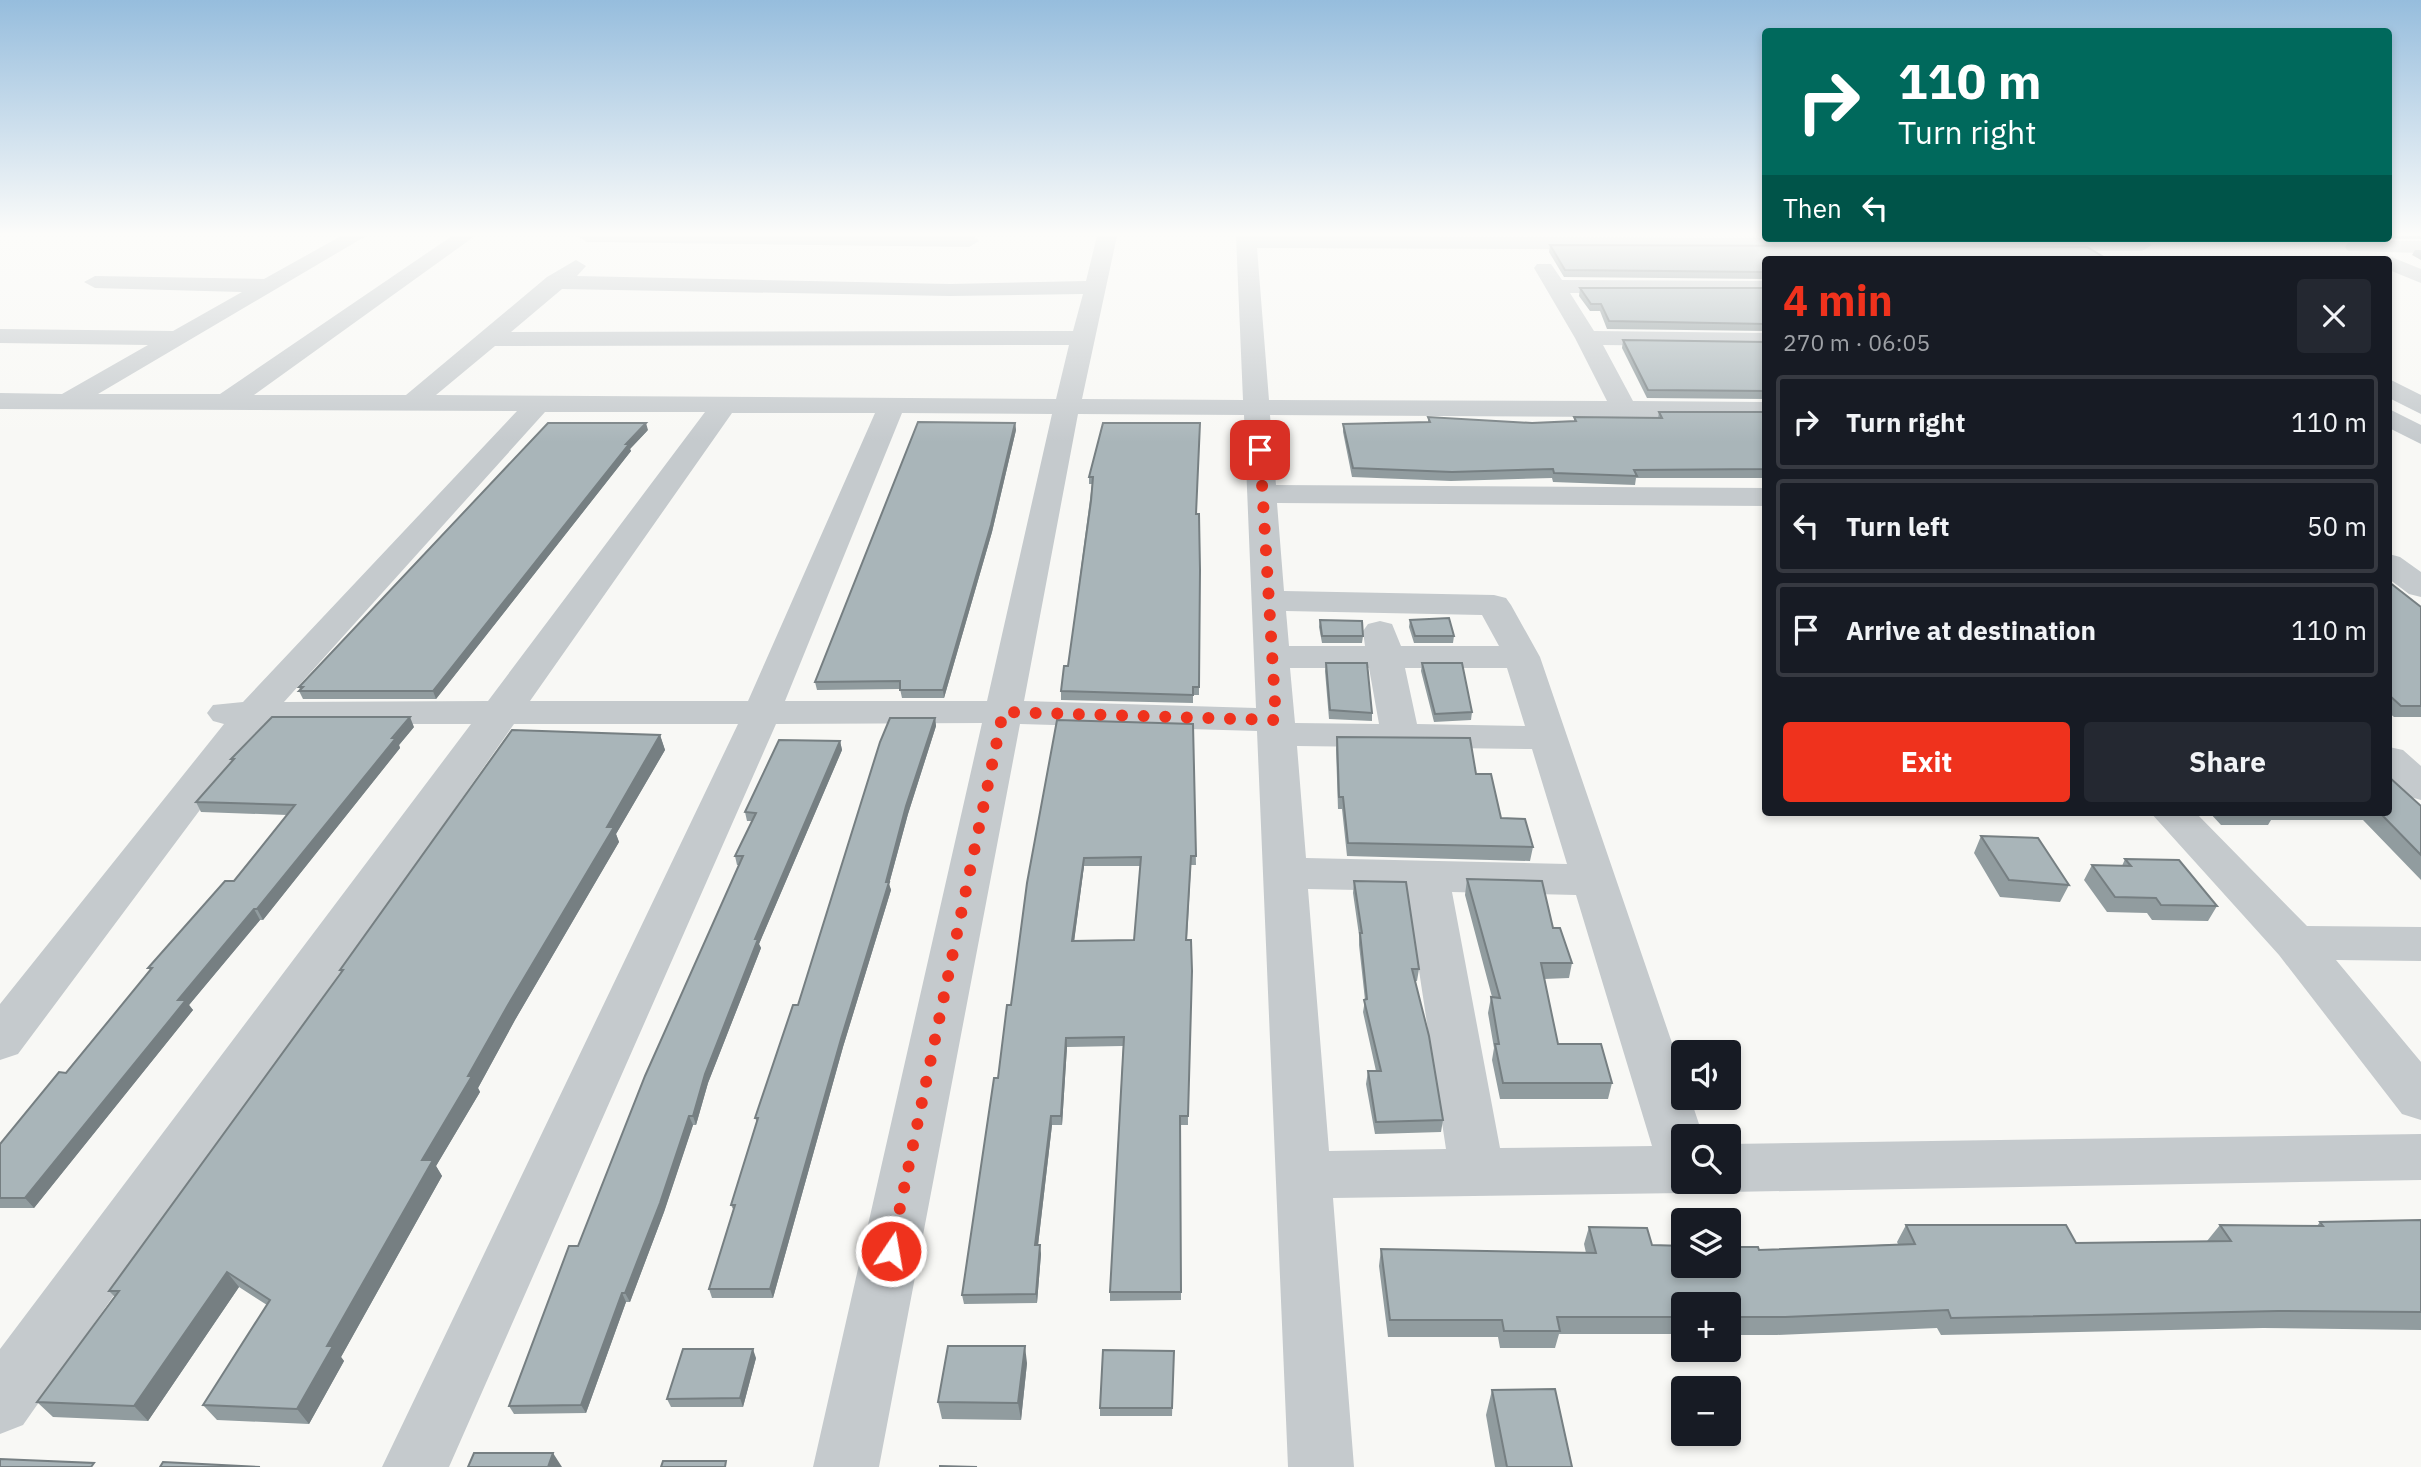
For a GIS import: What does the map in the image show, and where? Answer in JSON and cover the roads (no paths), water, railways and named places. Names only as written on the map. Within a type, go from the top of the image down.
[{"type":"street","points":[[68,401],[236,304]]},
{"type":"street","points":[[226,402],[366,304]]},
{"type":"street","points":[[412,403],[529,304]]},
{"type":"street","points":[[846,1467],[1067,406],[1091,304]]},
{"type":"street","points":[[1250,304],[1321,1467]]},
{"type":"street","points":[[1567,304],[1624,409]]},
{"type":"street","points":[[0,337],[178,338]]},
{"type":"street","points":[[491,338],[1083,338]]},
{"type":"street","points":[[1587,338],[1762,340]]},
{"type":"street","points":[[2392,389],[2421,406]]},
{"type":"street","points":[[0,401],[1762,410]]},
{"type":"street","points":[[0,1040],[239,713],[539,403]]},
{"type":"street","points":[[0,1402],[725,404]]},
{"type":"street","points":[[415,1467],[762,712],[892,405]]},
{"type":"street","points":[[2392,415],[2421,413]]},
{"type":"street","points":[[2392,417],[2421,436]]},
{"type":"street","points":[[1262,494],[1762,497]]},
{"type":"street","points":[[2392,566],[2421,587]]},
{"type":"street","points":[[1269,601],[1375,605],[1494,605],[1522,657],[1672,1124]]},
{"type":"street","points":[[1375,605],[1400,736]]},
{"type":"street","points":[[1272,657],[1522,657]]},
{"type":"street","points":[[239,713],[1003,712],[1400,736],[1548,738]]},
{"type":"street","points":[[2392,748],[2421,748]]},
{"type":"street","points":[[2392,762],[2421,787]]},
{"type":"street","points":[[2175,816],[2295,943],[2421,1099]]},
{"type":"street","points":[[1285,873],[1593,880]]},
{"type":"street","points":[[1427,876],[1477,1172]]},
{"type":"street","points":[[2295,943],[2421,944]]},
{"type":"street","points":[[1741,1168],[2421,1157]]},
{"type":"street","points":[[1304,1175],[1671,1169]]}]
